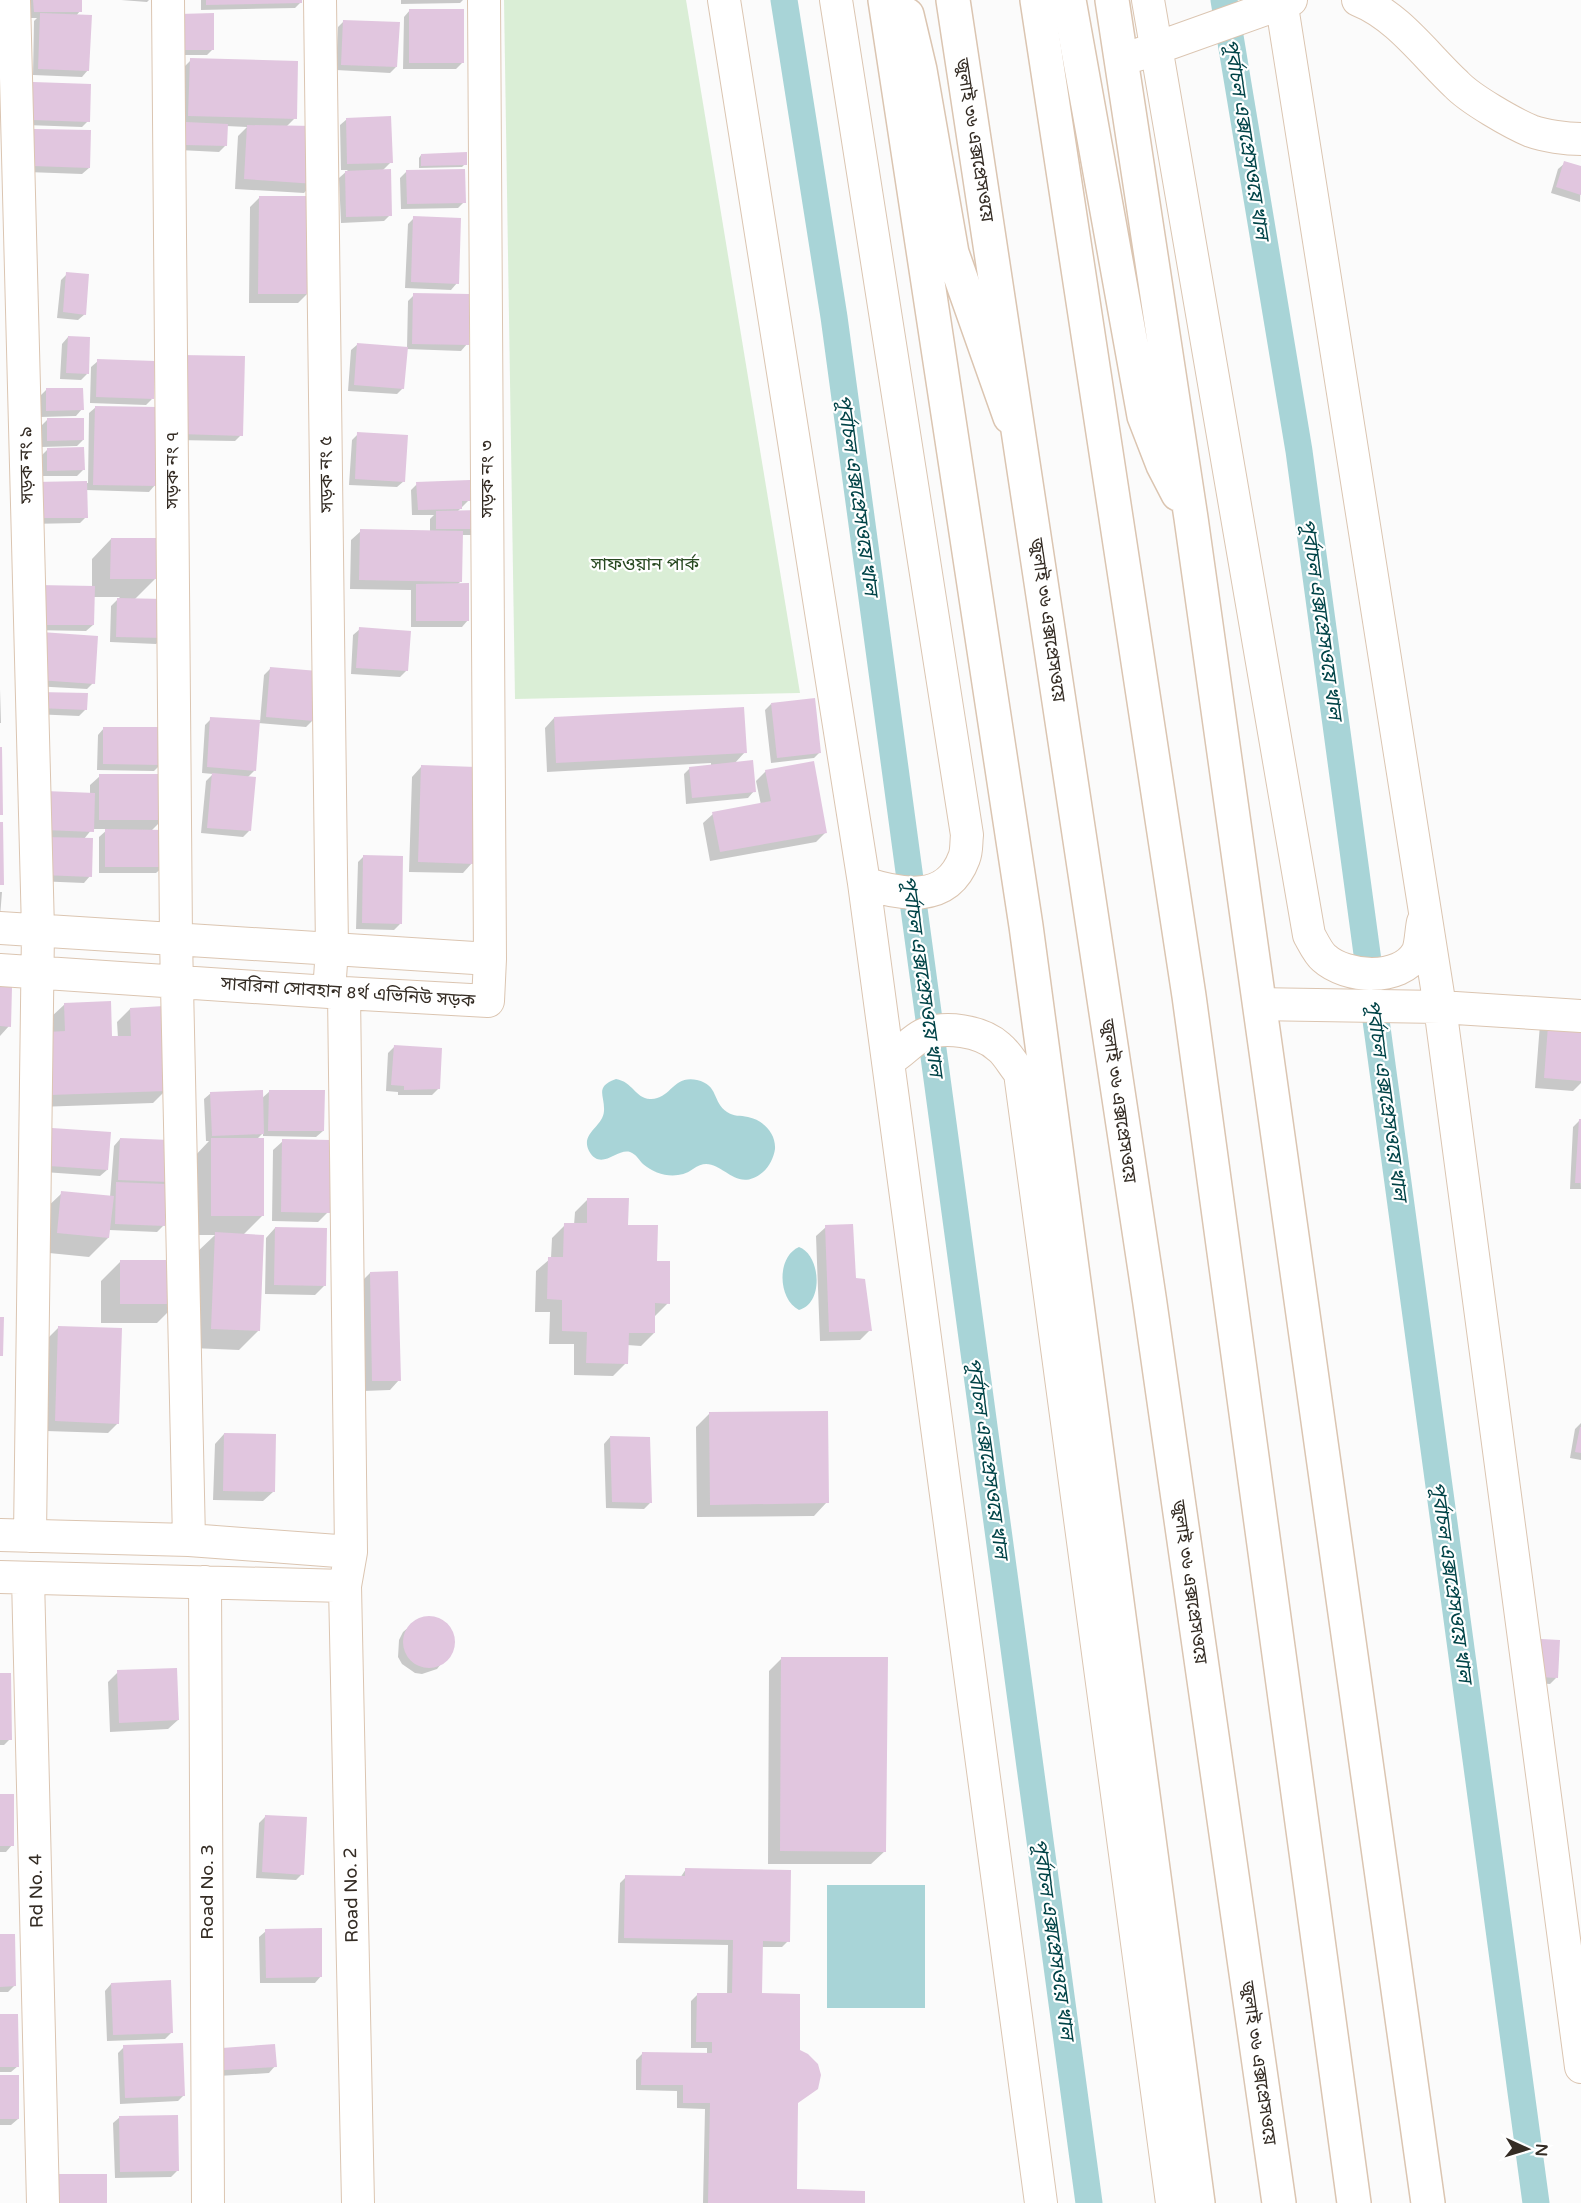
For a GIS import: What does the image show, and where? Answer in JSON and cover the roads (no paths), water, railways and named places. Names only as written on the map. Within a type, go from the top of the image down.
[{"type":"main road","points":[[885,0],[1026,926],[1198,2203]]},
{"type":"main road","points":[[903,0],[920,70],[952,253],[986,354],[1024,455]]},
{"type":"main road","name":"জুলাই ৩৬ এক্সপ্রেসওয়ে","points":[[953,0],[1024,455],[1279,2203]]},
{"type":"main road","points":[[1037,0],[1189,996],[1354,2203]]},
{"type":"main road","points":[[1069,0],[1144,416],[1162,465],[1191,518]]},
{"type":"main road","points":[[1114,4],[1261,1004],[1428,2203]]},
{"type":"street","name":"সড়ক নং ৯","points":[[15,0],[38,930],[15,1536]]},
{"type":"street","name":"সড়ক নং ৭","points":[[168,0],[176,939],[189,1540]]},
{"type":"street","name":"সড়ক নং ৫","points":[[320,0],[332,949],[336,993]]},
{"type":"street","name":"সড়ক নং ৩","points":[[484,0],[490,959]]},
{"type":"street","points":[[724,0],[864,883],[1041,2203]]},
{"type":"street","points":[[836,0],[967,835],[964,857],[950,881],[926,893],[891,892],[864,883]]},
{"type":"street","points":[[1148,0],[1309,935],[1324,958],[1343,969],[1364,975],[1390,972],[1408,962],[1417,953],[1425,912]]},
{"type":"street","points":[[1358,0],[1372,6],[1408,35],[1458,87],[1496,112],[1531,131],[1581,139]]},
{"type":"street","points":[[1122,61],[1284,1],[1440,1007],[1581,2067]]},
{"type":"street","points":[[0,928],[490,959]]},
{"type":"street","name":"সাবরিনা সোবহান ৪র্থ এভিনিউ সড়ক","points":[[0,970],[488,1001],[490,959]]},
{"type":"street","name":"Road No. 2","points":[[336,993],[351,1552],[345,1586],[358,2203]]},
{"type":"street","points":[[1261,1004],[1440,1007],[1581,1016]]},
{"type":"street","points":[[889,1060],[898,1056],[923,1035],[952,1030],[976,1034],[999,1046],[1020,1073],[1172,2203]]},
{"type":"street","points":[[15,1536],[189,1540],[351,1552]]},
{"type":"street","points":[[14,1578],[345,1586]]},
{"type":"street","name":"Rd No. 4","points":[[14,1578],[43,2203]]},
{"type":"street","name":"Road No. 3","points":[[205,1582],[208,2203]]},
{"type":"water","points":[[616,1079],[626,1083],[641,1096],[650,1099],[663,1096],[682,1081],[689,1079],[704,1082],[727,1112],[754,1119],[768,1128],[775,1143],[771,1162],[763,1172],[752,1179],[743,1180],[719,1168],[702,1164],[681,1175],[661,1174],[643,1164],[630,1152],[604,1159],[594,1157],[589,1151],[587,1139],[603,1117],[603,1088]]},
{"type":"water","points":[[799,1247],[812,1259],[817,1279],[813,1299],[799,1310],[787,1297],[782,1278],[786,1260]]},
{"type":"water","points":[[827,1885],[925,1885],[925,2008],[827,2008]]},
{"type":"waterway","name":"পূর্বাচল এক্সপ্রেসওয়ে খাল","points":[[784,0],[834,317],[1089,2203]]},
{"type":"waterway","name":"পূর্বাচল এক্সপ্রেসওয়ে খাল","points":[[1224,0],[1299,451],[1536,2203]]},
{"type":"park label","name":"সাফওয়ান পার্ক","points":[[645,564]]}]
